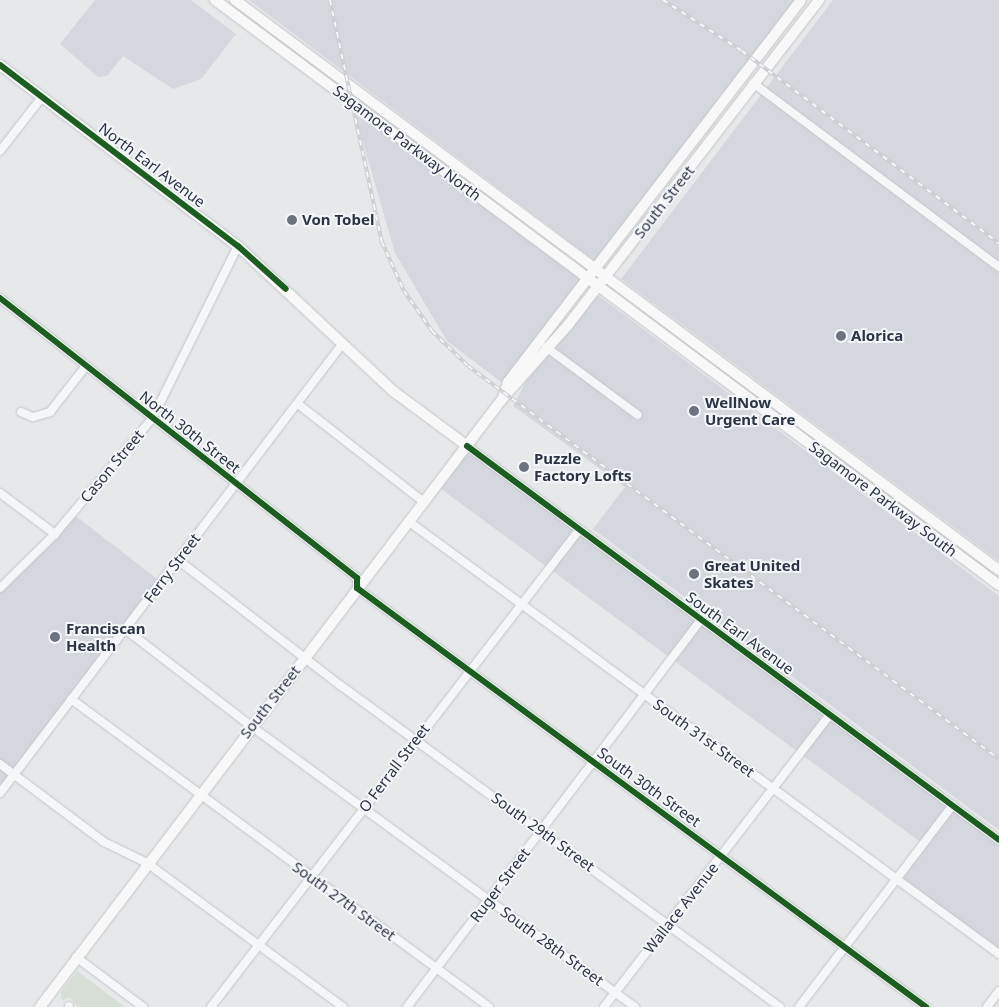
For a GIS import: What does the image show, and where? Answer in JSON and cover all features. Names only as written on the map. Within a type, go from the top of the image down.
[{"type":"main road","name":"Sagamore Parkway North","points":[[215,0],[598,288]]},
{"type":"main road","name":"Sagamore Parkway North","points":[[235,0],[607,276]]},
{"type":"main road","name":"South Street","points":[[502,398],[506,385],[801,0]]},
{"type":"main road","name":"South Street","points":[[40,1007],[147,863],[502,398],[514,389],[546,347],[568,325],[598,288],[818,0]]},
{"type":"main road","points":[[789,16],[800,24]]},
{"type":"main road","name":"North Earl Avenue","points":[[0,65],[238,246],[393,391],[467,446]]},
{"type":"main road","name":"Sagamore Parkway South","points":[[607,276],[999,570]]},
{"type":"main road","name":"Sagamore Parkway South","points":[[598,288],[999,585]]},
{"type":"street","points":[[753,83],[999,268]]},
{"type":"street","points":[[0,151],[42,97]]},
{"type":"street","name":"Cason Street","points":[[0,588],[55,534],[152,419],[238,246]]},
{"type":"street","points":[[0,311],[3,301]]},
{"type":"street","name":"North 30th Street","points":[[3,301],[357,578],[357,588]]},
{"type":"street","name":"Ferry Street","points":[[0,793],[343,343]]},
{"type":"street","points":[[546,347],[638,415]]},
{"type":"street","points":[[22,412],[33,417],[50,412],[86,366]]},
{"type":"street","points":[[298,404],[424,502]]},
{"type":"street","name":"South Earl Avenue","points":[[467,446],[999,840]]},
{"type":"street","points":[[0,493],[55,534]]},
{"type":"street","name":"South 31st Street","points":[[408,521],[999,954]]},
{"type":"street","name":"O Ferrall Street","points":[[211,1007],[579,530]]},
{"type":"street","name":"South 29th Street","points":[[178,560],[304,658],[542,830],[780,1007]]},
{"type":"street","name":"South 30th Street","points":[[357,588],[926,1007]]},
{"type":"street","name":"Ruger Street","points":[[407,1007],[701,620]]},
{"type":"street","name":"South 28th Street","points":[[125,629],[251,726],[635,1007]]},
{"type":"street","name":"South 27th Street","points":[[71,699],[489,1007]]},
{"type":"street","name":"Wallace Avenue","points":[[604,1007],[830,715]]},
{"type":"street","points":[[0,764],[104,842],[147,863],[343,1007]]},
{"type":"street","points":[[799,1007],[953,805]]},
{"type":"street","points":[[76,957],[143,1007]]},
{"type":"street","points":[[987,1007],[999,991]]},
{"type":"shaded area","points":[[95,0],[191,0],[236,34],[201,79],[173,89],[123,56],[107,76],[98,77],[60,44]]},
{"type":"shaded area","points":[[249,0],[797,0],[595,261]]},
{"type":"shaded area","points":[[833,0],[999,0],[999,561],[621,279]]},
{"type":"shaded area","points":[[351,101],[587,280],[505,385],[447,341],[395,253]]},
{"type":"shaded area","points":[[595,293],[999,596],[999,830],[593,529],[625,487],[513,406],[525,383]]},
{"type":"shaded area","points":[[467,446],[999,840],[999,954],[897,880],[923,844],[437,486]]},
{"type":"shaded area","points":[[72,513],[161,582],[0,793],[0,588]]},
{"type":"shaded area","points":[[77,971],[125,1007],[78,1007],[70,997],[62,1000],[61,992]]},
{"type":"railway","points":[[330,0],[382,242],[404,291],[432,331],[468,366],[999,759]]},
{"type":"railway","points":[[663,0],[742,51],[999,243]]},
{"type":"cycle path","points":[[0,65],[238,246],[286,289]]},
{"type":"cycle path","points":[[0,298],[357,578],[357,588],[926,1007]]},
{"type":"cycle path","points":[[467,446],[999,840]]},
{"type":"place","name":"Von Tobel","points":[[292,220]]},
{"type":"place","name":"Alorica","points":[[841,336]]},
{"type":"place","name":"WellNow Urgent Care","points":[[694,411]]},
{"type":"place","name":"Puzzle Factory Lofts","points":[[524,467]]},
{"type":"place","name":"Great United Skates","points":[[694,574]]},
{"type":"place","name":"Franciscan Health","points":[[55,637]]}]
